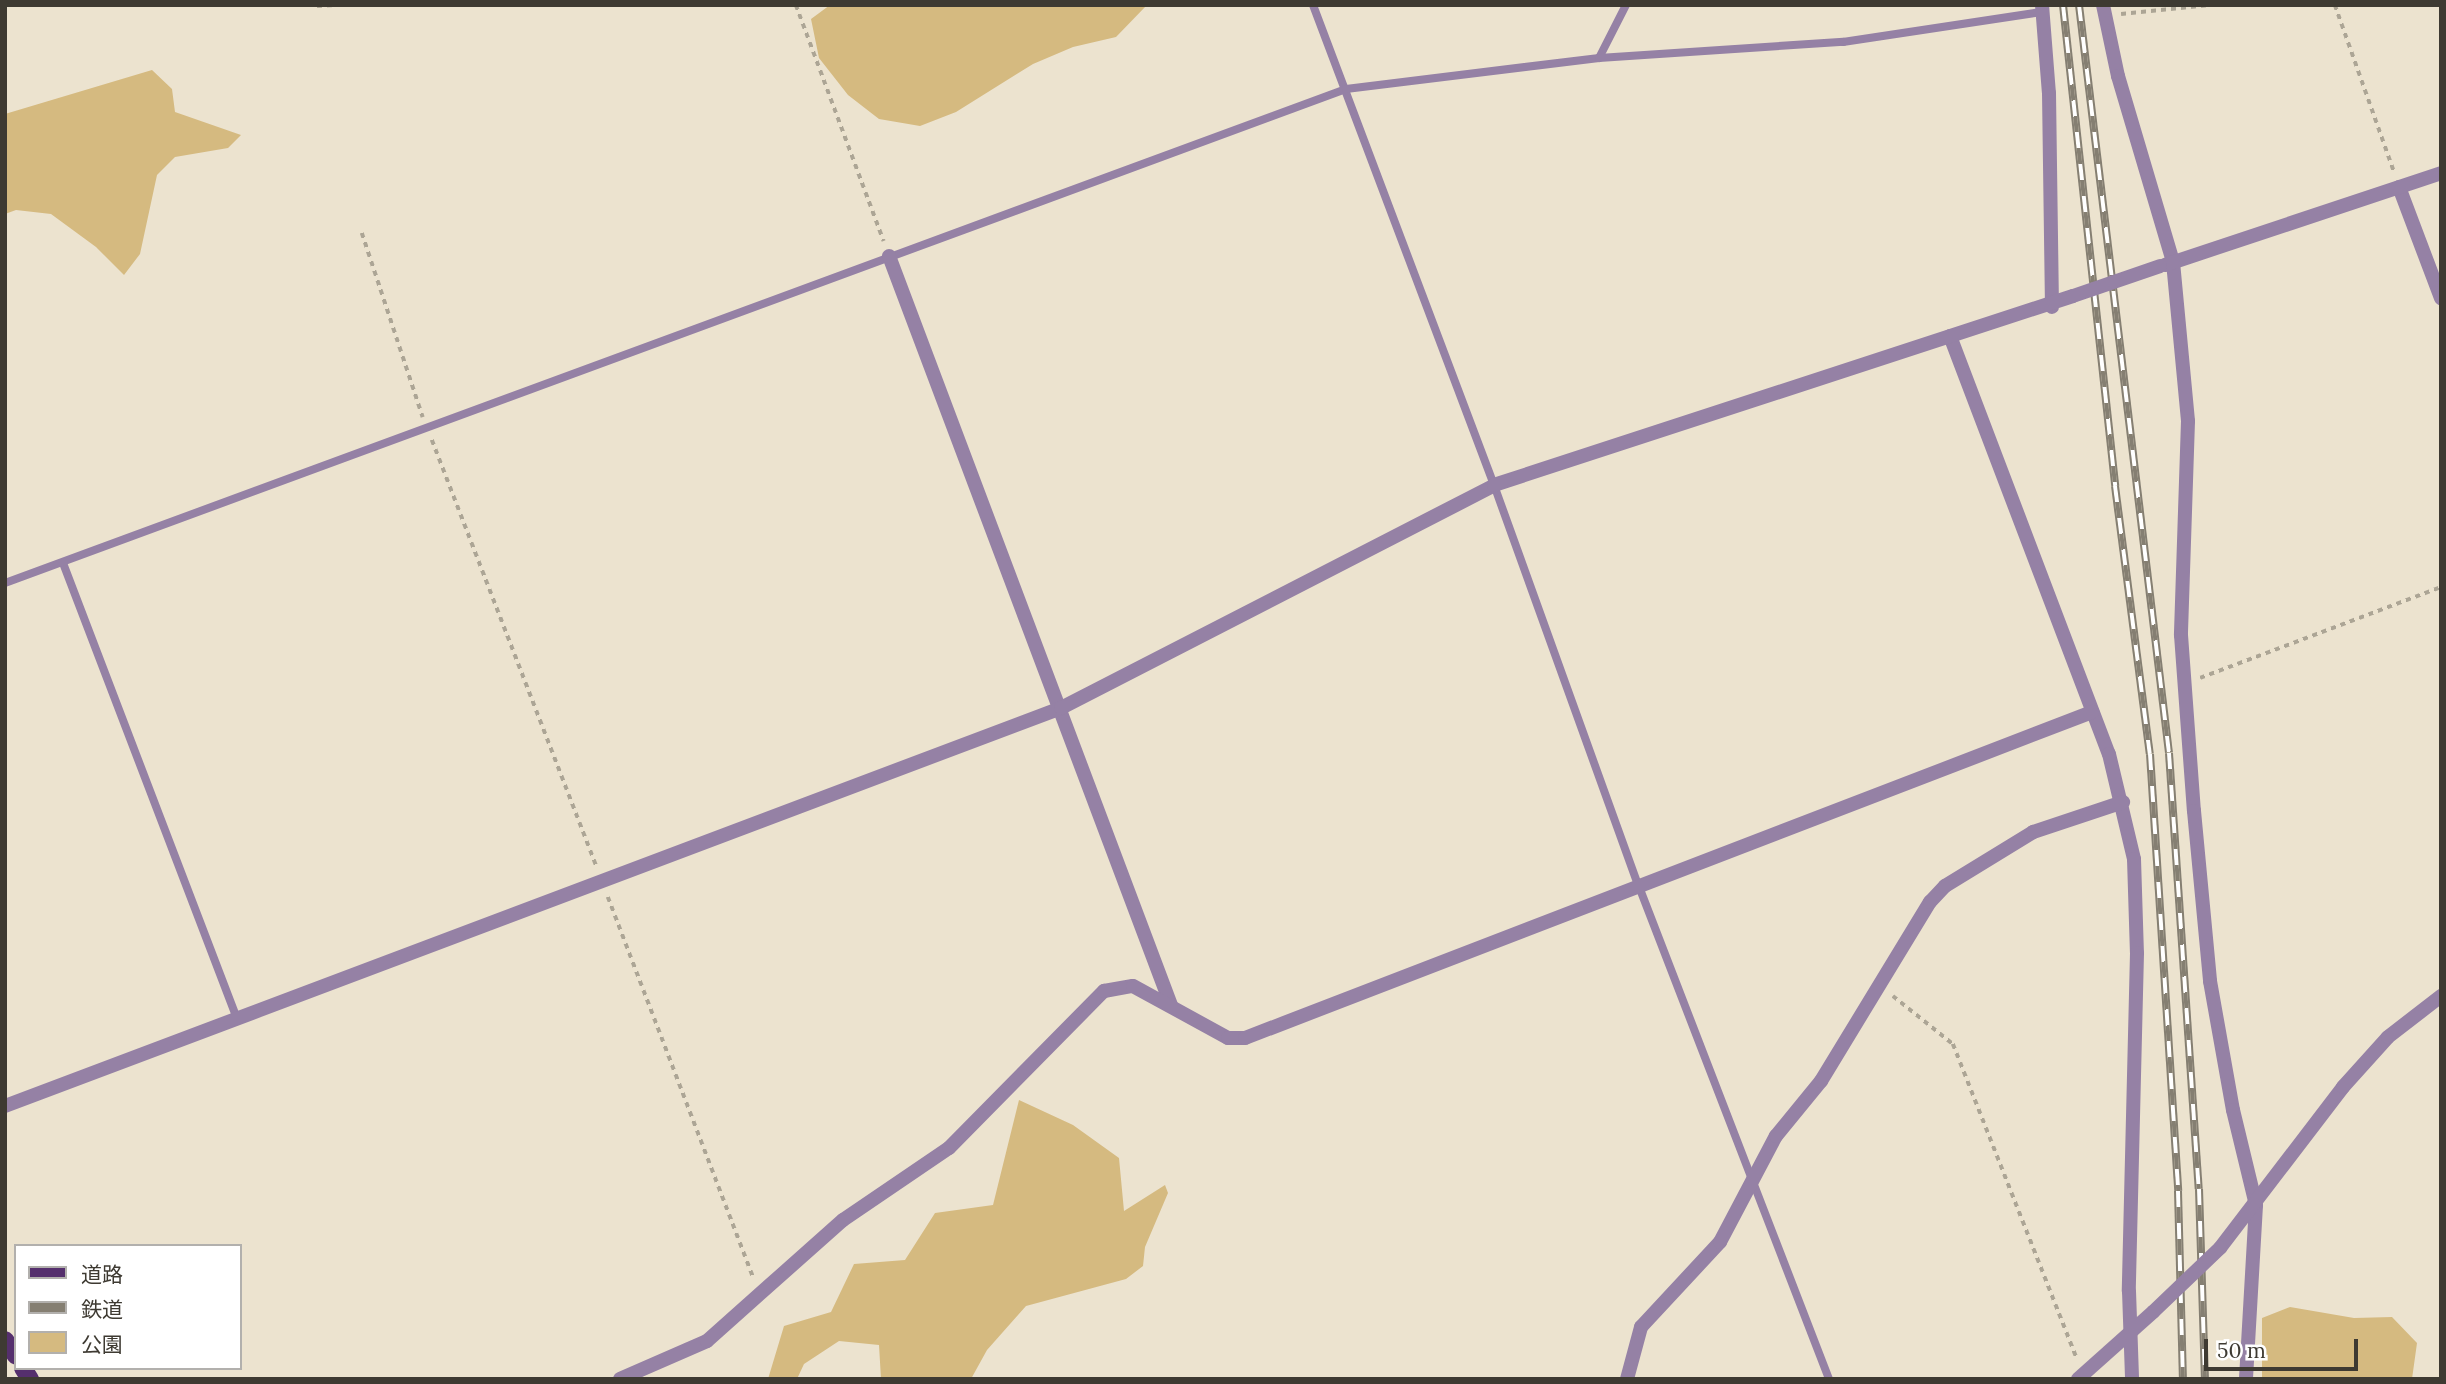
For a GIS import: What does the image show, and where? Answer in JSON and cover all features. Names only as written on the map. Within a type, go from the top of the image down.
[{"type":"street","points":[[2042,9],[2049,93],[2052,307]]},
{"type":"street","points":[[2104,11],[2118,76],[2167,264],[2188,421],[2182,635],[2210,981],[2233,1110],[2256,1205],[2246,1379]]},
{"type":"street","points":[[5,1106],[1061,708],[1494,485],[1950,336],[2052,307],[2073,296],[2441,173]]},
{"type":"street","points":[[2399,187],[2441,298]]},
{"type":"street","points":[[889,257],[1171,1005]]},
{"type":"street","points":[[1950,336],[2092,712],[2123,802],[2134,859],[2137,953],[2129,1291],[2132,1379]]},
{"type":"street","points":[[620,1379],[707,1341],[843,1220],[949,1148],[982,1119],[1104,991],[1133,986],[1228,1038],[1245,1038],[1638,884],[2092,712]]},
{"type":"street","points":[[1627,1379],[1641,1327],[1720,1241],[1776,1136],[1821,1081],[1930,902],[1945,886],[2034,832],[2123,802]]},
{"type":"street","points":[[2080,1377],[2132,1332],[2220,1248],[2256,1205],[2343,1087],[2388,1037],[2441,996]]},
{"type":"lane","points":[[1313,5],[1494,485],[1638,884],[1753,1175],[1829,1379]]},
{"type":"lane","points":[[1599,58],[1626,5]]},
{"type":"lane","points":[[5,583],[1346,89],[1599,58],[1843,41],[2042,9]]},
{"type":"lane","points":[[63,563],[236,1017]]},
{"type":"path","points":[[317,6],[336,5]]},
{"type":"path","points":[[796,5],[889,257]]},
{"type":"path","points":[[2104,11],[2210,5]]},
{"type":"path","points":[[2335,5],[2399,187]]},
{"type":"path","points":[[362,233],[426,426],[760,1294]]},
{"type":"path","points":[[2185,684],[2441,587]]},
{"type":"path","points":[[1880,986],[1953,1044],[2080,1377]]},
{"type":"green space","points":[[830,5],[1147,5],[1116,37],[1073,47],[1033,64],[956,112],[920,126],[879,119],[848,95],[819,58],[811,19]]},
{"type":"green space","points":[[152,70],[172,89],[175,112],[241,135],[228,148],[175,157],[157,175],[140,254],[124,275],[96,247],[51,214],[16,210],[5,214],[5,114]]},
{"type":"green space","points":[[1019,1100],[1073,1125],[1119,1158],[1124,1211],[1165,1185],[1168,1193],[1145,1247],[1143,1266],[1126,1279],[1026,1306],[987,1350],[971,1379],[881,1379],[879,1345],[839,1341],[804,1364],[797,1379],[768,1379],[784,1326],[831,1312],[854,1264],[905,1260],[935,1213],[993,1205]]},
{"type":"green space","points":[[2290,1307],[2354,1318],[2392,1317],[2417,1343],[2412,1379],[2262,1379],[2262,1318]]},
{"type":"railway","points":[[2063,5],[2115,486],[2150,754],[2178,1191],[2183,1379]]},
{"type":"railway","points":[[2079,5],[2169,753],[2199,1189],[2205,1379]]}]
